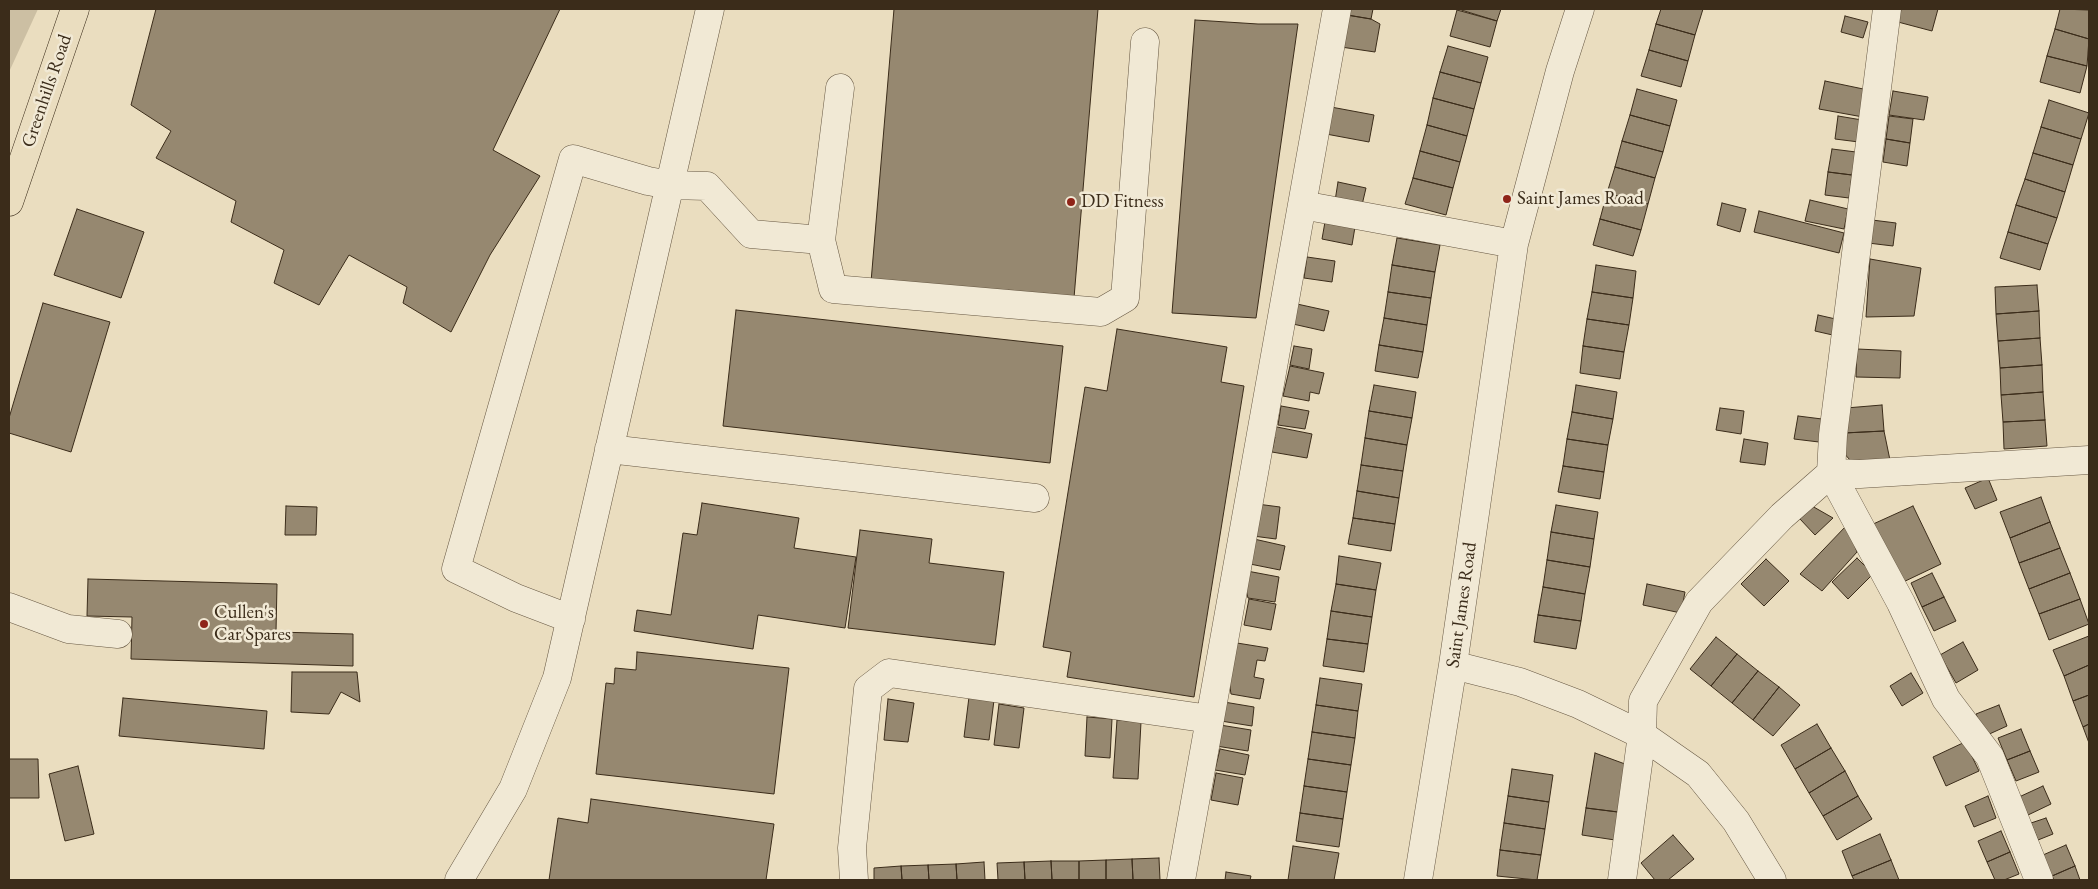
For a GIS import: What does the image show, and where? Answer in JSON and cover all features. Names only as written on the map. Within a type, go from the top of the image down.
[{"type":"main road","name":"Greenhills Road","points":[[9,202],[75,9]]},
{"type":"street","points":[[459,880],[513,789],[557,678],[710,9]]},
{"type":"street","points":[[1181,880],[1337,9]]},
{"type":"street","name":"Saint James Road","points":[[1418,880],[1453,665],[1514,244],[1560,71],[1580,9]]},
{"type":"street","points":[[1887,9],[1833,435],[1831,473],[1901,603],[1946,699],[1990,757],[2039,880]]},
{"type":"street","points":[[840,88],[821,240],[833,289],[1101,312],[1125,298],[1145,42]]},
{"type":"street","points":[[571,619],[516,598],[456,569],[573,159],[617,173],[670,185],[707,186],[751,234],[821,240]]},
{"type":"street","points":[[1302,205],[1514,244]]},
{"type":"street","points":[[609,449],[1035,498]]},
{"type":"street","points":[[1622,880],[1642,735],[1643,701],[1699,602],[1782,516],[1831,473],[1860,474],[2089,460]]},
{"type":"street","points":[[9,607],[68,629],[118,634]]},
{"type":"street","points":[[1453,665],[1520,682],[1578,704],[1642,735],[1698,774],[1736,821],[1772,880]]},
{"type":"street","points":[[854,880],[852,848],[868,689],[890,673],[1210,719]]},
{"type":"shaded area","points":[[9,9],[38,9],[9,72]]},
{"type":"building","points":[[156,9],[560,9],[493,150],[540,176],[490,255],[451,332],[403,303],[407,287],[349,255],[319,305],[274,283],[284,250],[231,222],[236,201],[156,158],[171,131],[131,105]]},
{"type":"building","points":[[894,9],[1098,9],[1074,298],[871,282]]},
{"type":"building","points":[[1348,9],[1373,9],[1371,19],[1347,15]]},
{"type":"building","points":[[1458,9],[1501,9],[1497,21]]},
{"type":"building","points":[[1661,9],[1703,9],[1695,35],[1656,24]]},
{"type":"building","points":[[1901,9],[1938,9],[1932,31],[1898,22]]},
{"type":"building","points":[[2060,9],[2089,10],[2089,39],[2055,29]]},
{"type":"building","points":[[1457,10],[1497,21],[1490,47],[1450,36]]},
{"type":"building","points":[[1347,15],[1371,19],[1380,24],[1375,52],[1341,47]]},
{"type":"building","points":[[1845,16],[1868,22],[1863,38],[1841,32]]},
{"type":"building","points":[[1195,20],[1258,24],[1298,24],[1256,318],[1172,313]]},
{"type":"building","points":[[1656,24],[1695,35],[1688,61],[1649,50]]},
{"type":"building","points":[[2055,29],[2089,39],[2087,66],[2047,56]]},
{"type":"building","points":[[1448,46],[1488,57],[1481,83],[1440,72]]},
{"type":"building","points":[[1649,50],[1688,61],[1681,87],[1641,76]]},
{"type":"building","points":[[2047,56],[2087,66],[2080,93],[2040,82]]},
{"type":"building","points":[[1440,72],[1481,83],[1474,109],[1433,98]]},
{"type":"building","points":[[1825,81],[1868,90],[1863,117],[1819,109]]},
{"type":"building","points":[[1637,89],[1677,100],[1670,126],[1630,115]]},
{"type":"building","points":[[1893,91],[1928,97],[1924,120],[1889,115]]},
{"type":"building","points":[[1433,98],[1474,109],[1467,136],[1427,125]]},
{"type":"building","points":[[2049,100],[2089,113],[2081,139],[2041,127]]},
{"type":"building","points":[[1331,107],[1374,115],[1369,142],[1326,134]]},
{"type":"building","points":[[1630,115],[1670,126],[1663,152],[1622,141]]},
{"type":"building","points":[[1838,116],[1862,120],[1859,142],[1835,139]]},
{"type":"building","points":[[1889,116],[1913,119],[1910,143],[1886,139]]},
{"type":"building","points":[[1427,125],[1467,136],[1460,162],[1420,151]]},
{"type":"building","points":[[2041,127],[2081,139],[2073,165],[2033,153]]},
{"type":"building","points":[[1886,139],[1910,143],[1907,166],[1883,162]]},
{"type":"building","points":[[1622,141],[1663,152],[1655,178],[1615,167]]},
{"type":"building","points":[[1832,149],[1856,152],[1852,175],[1828,172]]},
{"type":"building","points":[[1420,151],[1460,162],[1453,188],[1413,178]]},
{"type":"building","points":[[2033,153],[2073,165],[2065,192],[2025,179]]},
{"type":"building","points":[[1615,167],[1655,178],[1648,204],[1607,193]]},
{"type":"building","points":[[1828,172],[1852,175],[1849,198],[1825,195]]},
{"type":"building","points":[[1413,178],[1453,188],[1446,215],[1405,204]]},
{"type":"building","points":[[2025,179],[2065,192],[2057,218],[2016,205]]},
{"type":"building","points":[[1338,182],[1366,188],[1362,205],[1335,201]]},
{"type":"building","points":[[1607,193],[1648,204],[1641,230],[1600,219]]},
{"type":"building","points":[[1810,200],[1848,209],[1844,229],[1805,221]]},
{"type":"building","points":[[1722,203],[1746,209],[1740,232],[1717,225]]},
{"type":"building","points":[[2016,205],[2057,218],[2048,244],[2008,232]]},
{"type":"building","points":[[77,209],[144,232],[121,298],[54,275]]},
{"type":"building","points":[[1759,211],[1844,233],[1839,253],[1754,232]]},
{"type":"building","points":[[1600,219],[1641,230],[1633,256],[1593,245]]},
{"type":"building","points":[[1872,220],[1896,223],[1893,246],[1868,243]]},
{"type":"building","points":[[1325,222],[1355,227],[1352,245],[1322,239]]},
{"type":"building","points":[[2008,232],[2048,244],[2040,270],[2000,258]]},
{"type":"building","points":[[1397,238],[1440,245],[1435,272],[1392,265]]},
{"type":"building","points":[[1307,257],[1335,261],[1332,282],[1304,278]]},
{"type":"building","points":[[1870,259],[1921,268],[1914,316],[1866,317]]},
{"type":"building","points":[[1392,265],[1435,272],[1431,298],[1388,292]]},
{"type":"building","points":[[1596,265],[1636,271],[1633,298],[1592,292]]},
{"type":"building","points":[[2037,285],[2039,311],[1996,314],[1995,287]]},
{"type":"building","points":[[1388,292],[1431,298],[1427,325],[1384,318]]},
{"type":"building","points":[[1592,292],[1633,298],[1629,325],[1587,319]]},
{"type":"building","points":[[43,303],[110,322],[71,452],[9,433],[9,418]]},
{"type":"building","points":[[1297,304],[1329,311],[1324,331],[1293,324]]},
{"type":"building","points":[[736,310],[1063,346],[1050,463],[723,426]]},
{"type":"building","points":[[2039,311],[2040,338],[1998,341],[1996,314]]},
{"type":"building","points":[[1818,315],[1840,320],[1837,336],[1815,331]]},
{"type":"building","points":[[1384,318],[1427,325],[1423,352],[1379,345]]},
{"type":"building","points":[[1587,319],[1629,325],[1624,352],[1583,346]]},
{"type":"building","points":[[1117,329],[1227,347],[1221,382],[1244,386],[1194,697],[1067,677],[1071,652],[1043,647],[1085,387],[1107,391]]},
{"type":"building","points":[[2040,338],[2042,365],[2000,368],[1998,341]]},
{"type":"building","points":[[1379,345],[1423,352],[1418,378],[1375,371]]},
{"type":"building","points":[[1294,346],[1312,349],[1309,369],[1290,365]]},
{"type":"building","points":[[1583,346],[1624,352],[1620,379],[1580,373]]},
{"type":"building","points":[[1857,349],[1901,351],[1900,378],[1856,377]]},
{"type":"building","points":[[2042,365],[2043,392],[2001,395],[2000,368]]},
{"type":"building","points":[[1290,366],[1324,373],[1319,394],[1310,392],[1309,401],[1283,396]]},
{"type":"building","points":[[1374,385],[1416,392],[1412,418],[1369,411]]},
{"type":"building","points":[[1576,385],[1617,392],[1613,419],[1572,412]]},
{"type":"building","points":[[2043,392],[2045,420],[2003,422],[2001,395]]},
{"type":"building","points":[[1882,405],[1884,431],[1844,433],[1846,408]]},
{"type":"building","points":[[1281,406],[1309,411],[1305,429],[1278,425]]},
{"type":"building","points":[[1720,408],[1744,411],[1741,434],[1716,430]]},
{"type":"building","points":[[1369,411],[1412,418],[1407,445],[1365,438]]},
{"type":"building","points":[[1572,412],[1613,419],[1608,445],[1567,439]]},
{"type":"building","points":[[1798,416],[1822,419],[1819,442],[1794,439]]},
{"type":"building","points":[[2045,420],[2047,446],[2004,449],[2003,422]]},
{"type":"building","points":[[1272,426],[1312,434],[1307,458],[1272,452],[1275,437],[1270,436]]},
{"type":"building","points":[[1884,431],[1891,465],[1858,469],[1842,451],[1844,433]]},
{"type":"building","points":[[1365,438],[1407,445],[1403,471],[1361,465]]},
{"type":"building","points":[[1567,439],[1608,445],[1604,472],[1563,466]]},
{"type":"building","points":[[1744,439],[1768,443],[1765,465],[1740,462]]},
{"type":"building","points":[[1361,465],[1403,471],[1399,498],[1357,491]]},
{"type":"building","points":[[1563,466],[1604,472],[1600,499],[1558,492]]},
{"type":"building","points":[[1988,478],[1997,500],[1975,509],[1965,488]]},
{"type":"building","points":[[1357,491],[1399,498],[1395,524],[1353,518]]},
{"type":"building","points":[[2041,497],[2050,522],[2010,538],[2000,512]]},
{"type":"building","points":[[702,503],[799,518],[794,548],[856,557],[845,628],[758,615],[753,649],[634,631],[637,610],[671,615],[683,533],[697,535]]},
{"type":"building","points":[[1257,504],[1280,507],[1276,539],[1253,536]]},
{"type":"building","points":[[1556,505],[1598,512],[1594,539],[1551,532]]},
{"type":"building","points":[[286,506],[317,507],[316,535],[285,535]]},
{"type":"building","points":[[1812,506],[1833,518],[1815,535],[1800,519]]},
{"type":"building","points":[[1913,506],[1941,564],[1899,584],[1871,525]]},
{"type":"building","points":[[1353,518],[1395,524],[1391,551],[1348,544]]},
{"type":"building","points":[[2050,522],[2060,548],[2019,563],[2010,538]]},
{"type":"building","points":[[1847,525],[1857,552],[1822,591],[1800,574]]},
{"type":"building","points":[[860,530],[932,539],[929,563],[1004,572],[995,645],[848,628]]},
{"type":"building","points":[[1551,532],[1594,539],[1590,567],[1547,560]]},
{"type":"building","points":[[1254,539],[1285,546],[1280,570],[1250,564]]},
{"type":"building","points":[[2060,548],[2070,573],[2029,589],[2019,563]]},
{"type":"building","points":[[1339,556],[1381,563],[1376,590],[1336,584]]},
{"type":"building","points":[[1857,558],[1873,574],[1848,599],[1832,582]]},
{"type":"building","points":[[1766,559],[1789,581],[1764,606],[1741,584]]},
{"type":"building","points":[[1547,560],[1590,567],[1585,594],[1543,587]]},
{"type":"building","points":[[1247,571],[1279,577],[1275,602],[1248,598],[1244,582]]},
{"type":"building","points":[[1932,573],[1944,597],[1922,607],[1911,583]]},
{"type":"building","points":[[2070,573],[2080,599],[2039,614],[2029,589]]},
{"type":"building","name":"Cullen's Car Spares","points":[[88,579],[277,584],[276,632],[353,634],[353,666],[131,659],[132,617],[87,616]]},
{"type":"building","points":[[1336,584],[1376,590],[1372,617],[1331,611]]},
{"type":"building","points":[[1647,584],[1685,592],[1681,613],[1643,605]]},
{"type":"building","points":[[1543,587],[1585,594],[1581,621],[1538,615]]},
{"type":"building","points":[[1944,597],[1956,621],[1934,631],[1922,607]]},
{"type":"building","points":[[1249,599],[1276,604],[1271,630],[1244,625]]},
{"type":"building","points":[[2080,599],[2089,624],[2049,640],[2039,614]]},
{"type":"building","points":[[1331,611],[1372,617],[1368,644],[1327,639]]},
{"type":"building","points":[[1538,615],[1581,621],[1576,649],[1534,642]]},
{"type":"building","points":[[2089,636],[2089,665],[2064,676],[2053,650]]},
{"type":"building","points":[[1716,637],[1737,654],[1711,686],[1690,669]]},
{"type":"building","points":[[1327,639],[1368,644],[1364,672],[1323,666]]},
{"type":"building","points":[[1963,642],[1978,670],[1956,683],[1940,655]]},
{"type":"building","points":[[1237,643],[1268,648],[1265,661],[1257,660],[1254,677],[1264,679],[1260,699],[1231,694],[1228,673]]},
{"type":"building","points":[[637,652],[789,668],[774,794],[596,774],[606,683],[614,684],[615,668],[636,670]]},
{"type":"building","points":[[1737,654],[1758,671],[1732,703],[1711,686]]},
{"type":"building","points":[[2089,665],[2089,695],[2073,701],[2064,676]]},
{"type":"building","points":[[1758,671],[1779,687],[1753,720],[1732,703]]},
{"type":"building","points":[[292,672],[357,672],[360,702],[341,692],[329,714],[291,712]]},
{"type":"building","points":[[1911,673],[1923,693],[1902,706],[1890,686]]},
{"type":"building","points":[[1320,678],[1362,684],[1358,711],[1316,705]]},
{"type":"building","points":[[1779,687],[1800,705],[1773,736],[1753,720]]},
{"type":"building","points":[[2089,695],[2089,724],[2083,727],[2073,701]]},
{"type":"building","points":[[969,697],[994,700],[989,740],[964,737]]},
{"type":"building","points":[[123,698],[267,711],[264,749],[119,736]]},
{"type":"building","points":[[888,699],[914,703],[908,742],[884,740]]},
{"type":"building","points":[[1224,702],[1254,707],[1252,726],[1221,721]]},
{"type":"building","points":[[999,704],[1024,708],[1019,748],[994,745]]},
{"type":"building","points":[[1316,705],[1358,711],[1355,738],[1312,732]]},
{"type":"building","points":[[1999,705],[2007,726],[1985,736],[1976,714]]},
{"type":"building","points":[[1087,717],[1112,719],[1110,758],[1085,756]]},
{"type":"building","points":[[1117,720],[1141,722],[1138,779],[1113,778]]},
{"type":"building","points":[[1817,724],[1831,748],[1795,769],[1781,745]]},
{"type":"building","points":[[2089,724],[2089,743],[2083,727]]},
{"type":"building","points":[[1220,725],[1251,730],[1248,751],[1216,746]]},
{"type":"building","points":[[2021,729],[2030,751],[2007,760],[1998,738]]},
{"type":"building","points":[[1312,732],[1355,738],[1351,765],[1308,759]]},
{"type":"building","points":[[1965,742],[1979,771],[1946,786],[1933,757]]},
{"type":"building","points":[[1831,748],[1845,771],[1809,793],[1795,769]]},
{"type":"building","points":[[1220,749],[1249,755],[1245,775],[1215,770]]},
{"type":"building","points":[[2030,751],[2039,772],[2016,781],[2007,760]]},
{"type":"building","points":[[1595,753],[1625,764],[1618,812],[1586,808]]},
{"type":"building","points":[[9,759],[38,759],[39,798],[9,798]]},
{"type":"building","points":[[1308,759],[1351,765],[1347,792],[1304,786]]},
{"type":"building","points":[[78,766],[94,834],[65,841],[49,774]]},
{"type":"building","points":[[1512,769],[1553,775],[1549,802],[1508,796]]},
{"type":"building","points":[[1845,771],[1858,796],[1823,816],[1809,793]]},
{"type":"building","points":[[1216,773],[1243,778],[1238,805],[1211,800]]},
{"type":"building","points":[[1304,786],[1347,792],[1343,819],[1300,813]]},
{"type":"building","points":[[2043,786],[2051,804],[2028,815],[2019,797]]},
{"type":"building","points":[[1508,796],[1549,802],[1545,829],[1504,823]]},
{"type":"building","points":[[1858,796],[1872,819],[1837,840],[1823,816]]},
{"type":"building","points":[[1988,796],[1996,818],[1974,827],[1965,806]]},
{"type":"building","points":[[591,799],[774,824],[766,880],[549,880],[558,818],[588,823]]},
{"type":"building","points":[[1586,808],[1618,812],[1615,840],[1582,835]]},
{"type":"building","points":[[1300,813],[1343,819],[1339,847],[1296,841]]},
{"type":"building","points":[[2046,818],[2053,834],[2038,840],[2031,823]]},
{"type":"building","points":[[1504,823],[1545,829],[1541,855],[1500,850]]},
{"type":"building","points":[[2001,831],[2010,852],[1987,862],[1978,841]]},
{"type":"building","points":[[1880,834],[1891,860],[1852,876],[1842,851]]},
{"type":"building","points":[[1673,835],[1694,859],[1668,880],[1655,880],[1641,863]]},
{"type":"building","points":[[2066,845],[2075,866],[2052,876],[2043,855]]},
{"type":"building","points":[[1293,846],[1339,853],[1334,880],[1288,880]]},
{"type":"building","points":[[1500,850],[1541,855],[1537,880],[1497,876]]},
{"type":"building","points":[[2010,852],[2019,874],[2004,880],[1995,880],[1987,862]]},
{"type":"building","points":[[1159,858],[1160,880],[1133,880],[1132,859]]},
{"type":"building","points":[[1132,859],[1133,880],[1106,880],[1106,860]]},
{"type":"building","points":[[1106,860],[1106,880],[1079,880],[1079,861]]},
{"type":"building","points":[[1891,860],[1899,880],[1854,880],[1852,876]]},
{"type":"building","points":[[1051,861],[1052,880],[1025,880],[1024,862]]},
{"type":"building","points":[[1051,861],[1079,861],[1079,880],[1052,880]]},
{"type":"building","points":[[984,862],[985,880],[957,880],[956,864]]},
{"type":"building","points":[[1024,862],[1025,880],[998,880],[997,863]]},
{"type":"building","points":[[956,864],[957,880],[929,880],[928,865]]},
{"type":"building","points":[[928,865],[929,880],[902,880],[901,866]]},
{"type":"building","points":[[901,866],[902,880],[874,880],[874,868]]},
{"type":"building","points":[[2075,866],[2080,880],[2054,880],[2052,876]]},
{"type":"building","points":[[1226,872],[1251,876],[1250,880],[1225,880]]},
{"type":"place","name":"Saint James Road","points":[[1507,199]]},
{"type":"place","name":"DD Fitness","points":[[1071,202]]},
{"type":"place","name":"Cullen's Car Spares","points":[[204,624]]}]
